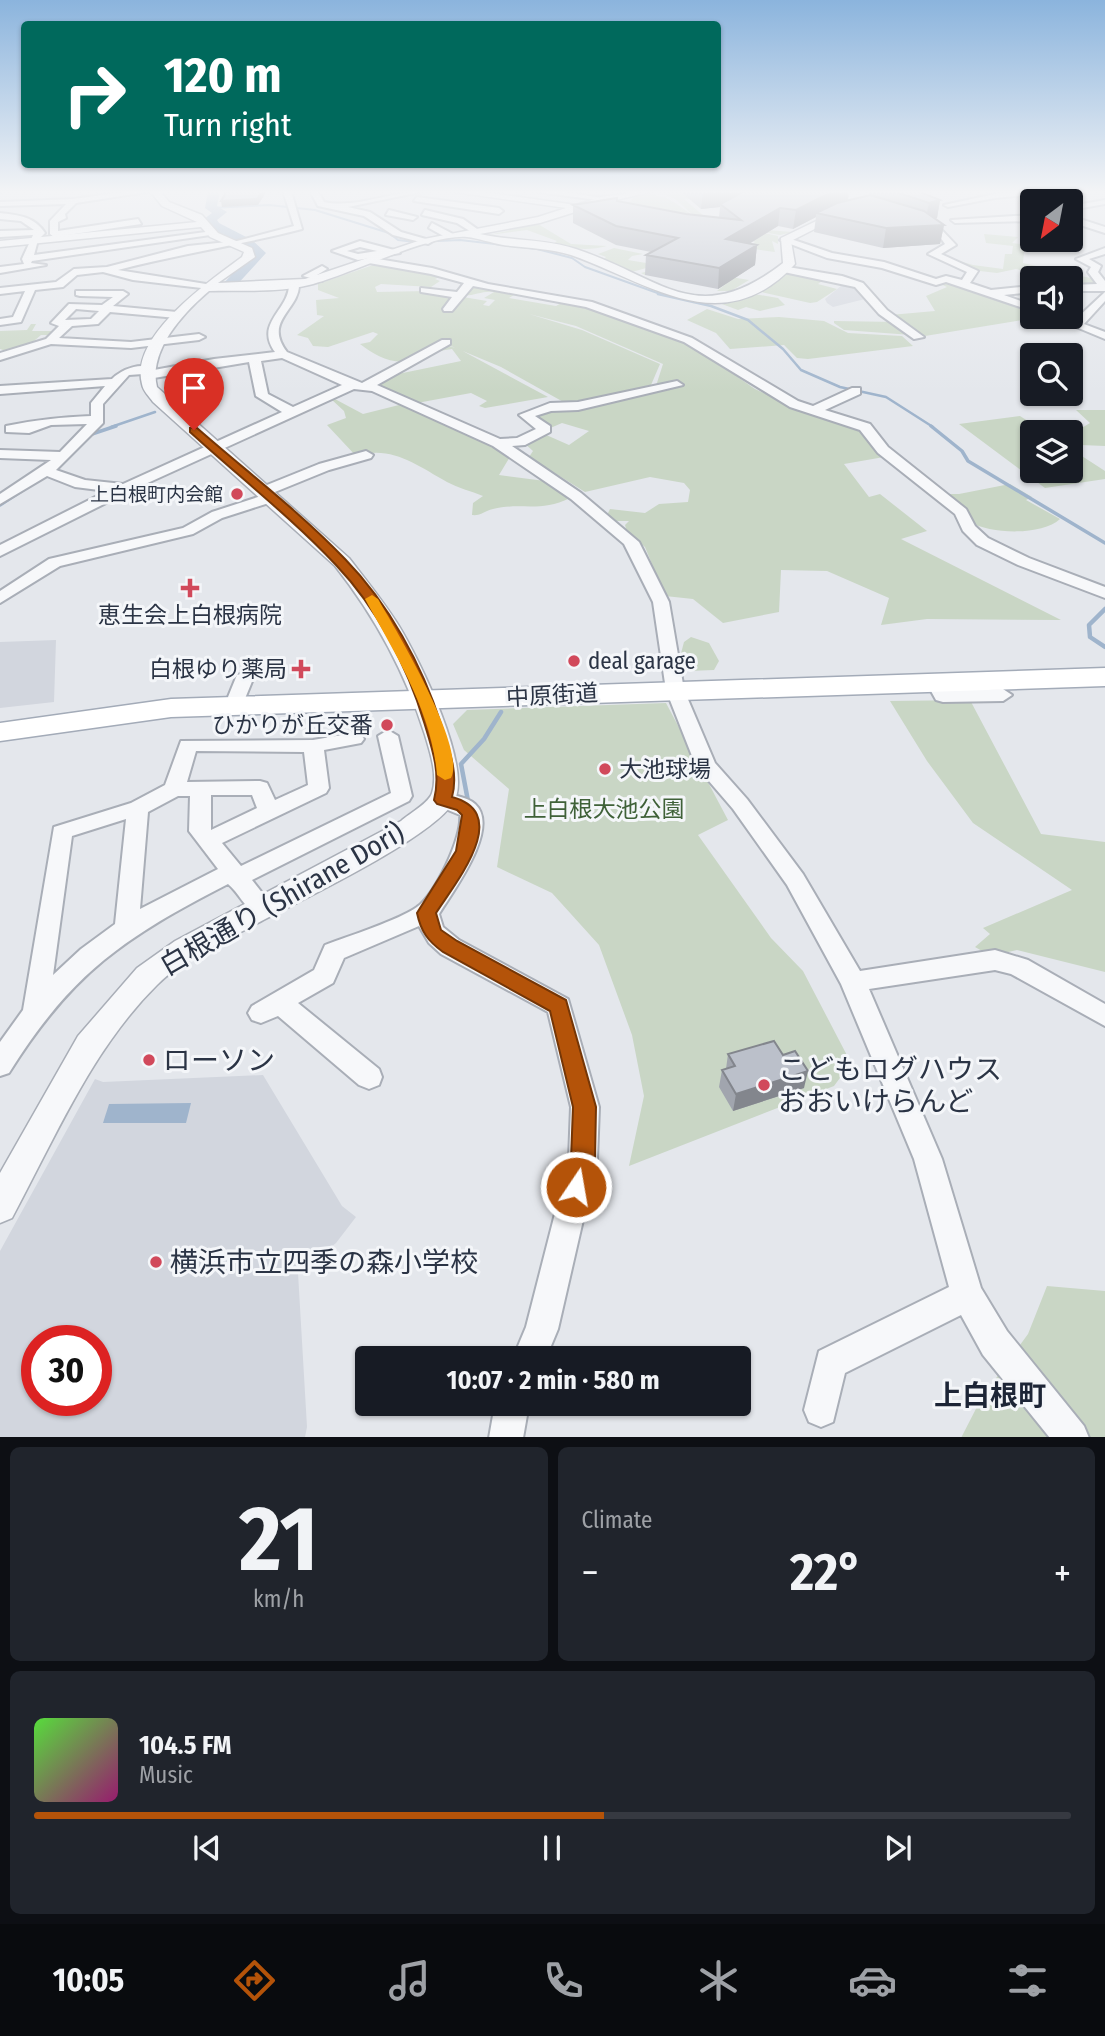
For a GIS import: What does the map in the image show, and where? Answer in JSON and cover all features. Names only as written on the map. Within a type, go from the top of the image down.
[{"type":"main road","name":"中原街道","points":[[0,732],[171,708],[1105,666]]},
{"type":"main road","name":"中原街道","points":[[675,685],[1105,677]]},
{"type":"main road","name":"中原街道","points":[[0,720],[241,688],[424,695]]},
{"type":"street","points":[[31,258],[31,268]]},
{"type":"street","points":[[0,278],[76,258]]},
{"type":"street","points":[[0,291],[62,284],[74,272],[105,269],[150,258]]},
{"type":"street","points":[[247,258],[206,287],[177,315],[159,344],[148,372],[148,384],[159,399],[342,562],[368,595],[390,628],[424,695],[444,760],[446,786],[437,806]]},
{"type":"street","points":[[372,261],[379,258]]},
{"type":"street","points":[[585,258],[649,287],[707,298],[739,296],[786,266],[810,265],[827,260]]},
{"type":"street","points":[[786,258],[786,266]]},
{"type":"street","points":[[842,258],[884,265],[936,282],[946,279],[1020,304]]},
{"type":"street","points":[[943,258],[973,271],[964,284]]},
{"type":"street","points":[[1084,258],[1081,259],[1096,266],[1093,272],[1105,288]]},
{"type":"street","points":[[0,270],[65,262],[133,277],[206,287],[293,285],[318,272],[343,264],[372,261],[432,271],[470,283],[588,304],[688,340],[772,394],[865,427],[883,450],[961,512],[963,521],[996,551],[1063,581],[1105,593]]},
{"type":"street","points":[[786,266],[859,285],[883,312],[918,337]]},
{"type":"street","points":[[829,276],[845,270]]},
{"type":"street","points":[[850,281],[860,275],[880,273]]},
{"type":"street","points":[[448,309],[470,283]]},
{"type":"street","points":[[293,285],[294,293],[280,310],[274,325],[275,341],[283,354],[304,366],[359,385],[498,443],[576,496],[631,542],[661,602],[675,685],[706,766],[740,804],[795,880],[853,982],[928,1159],[967,1295],[1002,1353],[1072,1437]]},
{"type":"street","points":[[1083,288],[1105,288]]},
{"type":"street","points":[[0,322],[17,320],[31,289]]},
{"type":"street","points":[[425,290],[458,295]]},
{"type":"street","points":[[989,293],[1020,290]]},
{"type":"street","points":[[80,293],[123,294],[105,309],[94,323],[57,323],[73,306],[105,309],[177,315]]},
{"type":"street","points":[[1083,319],[1105,295]]},
{"type":"street","points":[[50,341],[69,323]]},
{"type":"street","points":[[1083,326],[1105,336]]},
{"type":"street","points":[[0,357],[50,341],[159,344],[199,337]]},
{"type":"street","points":[[0,551],[212,447],[292,412],[394,373],[446,342]]},
{"type":"street","points":[[2,497],[47,471],[60,456],[80,442],[98,420],[97,403],[125,372],[148,372],[283,354]]},
{"type":"street","points":[[256,358],[254,366],[262,396],[292,412]]},
{"type":"street","points":[[0,390],[116,382]]},
{"type":"street","points":[[498,443],[520,442],[545,429],[524,415],[550,407],[578,406],[677,385]]},
{"type":"street","points":[[814,410],[856,391]]},
{"type":"street","points":[[11,429],[29,429],[50,421],[98,420]]},
{"type":"street","points":[[520,442],[527,453],[523,458]]},
{"type":"street","points":[[0,454],[60,456]]},
{"type":"street","points":[[0,598],[55,562],[188,531],[217,515],[324,467],[366,455]]},
{"type":"street","points":[[47,471],[65,481],[88,486],[125,488]]},
{"type":"street","points":[[935,682],[943,696],[1003,695]]},
{"type":"street","points":[[388,736],[402,796]]},
{"type":"street","points":[[174,789],[188,745],[313,746],[354,739]]},
{"type":"street","points":[[206,841],[319,788],[313,746]]},
{"type":"street","points":[[36,1010],[61,832],[138,808],[174,789],[201,791],[261,788],[269,811]]},
{"type":"street","points":[[201,791],[200,831],[262,908]]},
{"type":"street","points":[[0,1065],[36,1010],[79,968],[126,929],[402,796],[437,806],[463,806],[471,814],[465,852],[427,913],[334,951],[324,976],[270,1008],[369,1077]]},
{"type":"street","name":"白根通り (Shirane Dori)","points":[[0,1206],[89,1045],[147,976],[185,949],[354,860],[437,806]]},
{"type":"street","points":[[126,929],[138,808]]},
{"type":"street","points":[[427,913],[434,935],[450,947],[559,1006],[585,1107],[583,1159],[542,1329],[534,1346]]},
{"type":"street","points":[[853,982],[995,960],[1019,967],[1105,1016]]},
{"type":"street","points":[[821,1410],[831,1363],[967,1295]]},
{"type":"street","points":[[506,1437],[510,1416]]},
{"type":"shaded area","points":[[847,281],[866,296],[865,299],[833,307],[827,303],[825,299]]},
{"type":"shaded area","points":[[56,640],[54,702],[0,708],[0,642]]},
{"type":"shaded area","name":"横浜市立四季の森小学校","points":[[263,1075],[342,1206],[356,1217],[336,1243],[298,1273],[307,1427],[305,1437],[0,1437],[0,1251],[95,1079],[103,1082]]},
{"type":"green space","points":[[605,258],[630,258],[628,260],[749,280],[731,291],[717,291],[727,283],[653,270],[645,275],[641,273],[649,271],[650,267],[628,273],[602,261]]},
{"type":"green space","points":[[948,258],[1003,269],[1004,258],[1023,258],[1023,263],[1036,266],[1020,266],[1020,270],[997,273],[980,271]]},
{"type":"green space","points":[[379,263],[442,276],[435,279],[440,281],[431,287],[381,284],[375,287],[377,292],[427,291],[487,301],[483,305],[489,306],[495,300],[484,298],[494,292],[460,295],[474,284],[517,293],[509,298],[556,306],[565,301],[608,312],[608,315],[664,332],[658,334],[683,339],[755,389],[787,404],[856,424],[884,457],[844,464],[869,497],[880,494],[927,531],[901,539],[1061,620],[927,619],[881,625],[889,598],[827,571],[781,570],[779,612],[723,623],[693,599],[665,596],[645,547],[627,532],[625,525],[629,521],[614,521],[607,515],[610,509],[645,513],[659,504],[688,502],[690,490],[684,483],[650,477],[585,492],[529,457],[533,451],[524,443],[544,434],[569,445],[589,431],[562,423],[548,429],[531,415],[655,389],[663,364],[576,326],[529,314],[582,330],[660,364],[651,385],[567,404],[501,367],[446,344],[452,342],[441,345],[412,360],[398,362],[378,355],[360,344],[370,342],[378,334],[373,332],[328,347],[313,346],[308,338],[297,335],[324,316],[317,315],[316,300],[339,298],[318,290],[318,284]]},
{"type":"green space","points":[[787,272],[826,278],[818,284],[837,289],[817,302],[810,303],[757,291]]},
{"type":"green space","points":[[1083,276],[1095,279],[1099,285],[1083,283]]},
{"type":"green space","points":[[943,282],[1020,309],[1020,320],[925,336],[844,330],[834,323],[898,322],[890,315],[935,311],[926,296],[947,287],[938,283]]},
{"type":"green space","points":[[754,294],[778,298],[785,305],[760,311],[746,307],[738,310],[719,303]]},
{"type":"green space","points":[[707,309],[738,319],[779,317],[824,321],[848,333],[902,336],[913,346],[808,359],[797,358],[784,345],[730,349],[716,333],[687,320]]},
{"type":"green space","points":[[31,324],[36,324],[32,331],[57,331],[52,335],[41,335],[34,341],[45,342],[9,352],[0,349],[0,331],[27,330]]},
{"type":"green space","points":[[449,346],[548,397],[485,408],[479,406],[487,401],[471,393],[417,403],[374,384],[393,375],[461,361],[452,349],[439,351]]},
{"type":"green space","points":[[331,399],[363,414],[403,404],[511,455],[499,475],[545,481],[570,498],[549,505],[503,507],[472,515],[473,503],[483,496],[451,484],[403,458],[381,453],[356,456],[327,425],[346,418],[344,411]]},
{"type":"green space","points":[[1076,410],[1105,410],[1105,446],[1083,445],[1083,427],[1090,423]]},
{"type":"green space","points":[[1020,416],[1026,420],[1020,420],[1020,469],[959,424]]},
{"type":"green space","points":[[1083,457],[1105,471],[1105,479],[1083,482]]},
{"type":"green space","points":[[1038,483],[1078,483],[1045,488]]},
{"type":"green space","points":[[1010,484],[1032,497],[1026,500],[1060,519],[1052,525],[1029,531],[990,529],[966,519],[942,494],[959,494]]},
{"type":"green space","points":[[691,637],[709,643],[719,661],[714,670],[688,671],[680,657],[684,642]]},
{"type":"green space","points":[[970,700],[1041,834],[1105,842],[1105,972],[1017,950],[991,956],[975,947],[990,934],[983,928],[1072,890],[973,823],[927,761],[890,701]]},
{"type":"green space","name":"上白根大池公園","points":[[666,703],[728,820],[698,835],[771,938],[803,971],[851,1063],[834,1086],[629,1166],[644,1096],[632,1035],[599,945],[552,893],[497,867],[509,789],[464,750],[453,724],[467,710]]},
{"type":"green space","points":[[1047,1286],[1105,1291],[1105,1437],[962,1437],[981,1399],[1028,1334]]},
{"type":"water","points":[[191,1103],[186,1123],[103,1123],[109,1104]]},
{"type":"building","points":[[663,258],[735,258],[719,268]]},
{"type":"building","points":[[774,1041],[783,1055],[795,1051],[808,1071],[736,1094],[722,1070],[735,1066],[728,1054]]},
{"type":"waterway","points":[[229,285],[254,258]]},
{"type":"waterway","points":[[572,258],[585,267],[663,295]]},
{"type":"waterway","points":[[658,294],[711,306],[748,320],[783,349],[801,370],[840,387],[886,397],[933,427]]},
{"type":"waterway","points":[[179,402],[213,382]]},
{"type":"waterway","points":[[111,427],[155,412]]},
{"type":"waterway","points":[[86,436],[116,426]]},
{"type":"waterway","points":[[931,426],[962,451],[968,461],[1105,543]]},
{"type":"waterway","points":[[0,505],[26,488]]},
{"type":"waterway","points":[[1105,609],[1089,625],[1090,637],[1105,647]]},
{"type":"waterway","points":[[468,801],[461,764],[484,739],[501,712]]},
{"type":"slow traffic","points":[[372,599],[422,690],[444,760],[445,775]]},
{"type":"place","name":"上白根町内会館","points":[[237,494]]},
{"type":"place","name":"恵生会上白根病院","points":[[190,588]]},
{"type":"place","name":"deal garage","points":[[574,661]]},
{"type":"place","name":"白根ゆり薬局","points":[[301,669]]},
{"type":"place","name":"ひかりが丘交番","points":[[387,725]]},
{"type":"place","name":"大池球場","points":[[605,769]]},
{"type":"place","name":"ローソン","points":[[149,1060]]},
{"type":"place","name":"こどもログハウス おおいけらんど","points":[[764,1085]]},
{"type":"place","name":"横浜市立四季の森小学校","points":[[156,1262]]},
{"type":"district","name":"上白根町","points":[[990,1395]]},
{"type":"route","points":[[194,430],[342,562],[390,628],[422,690],[444,760],[446,786],[443,800],[463,806],[471,814],[465,852],[427,913],[429,926],[434,935],[450,947],[559,1006],[585,1107],[583,1159],[576,1187]]}]
